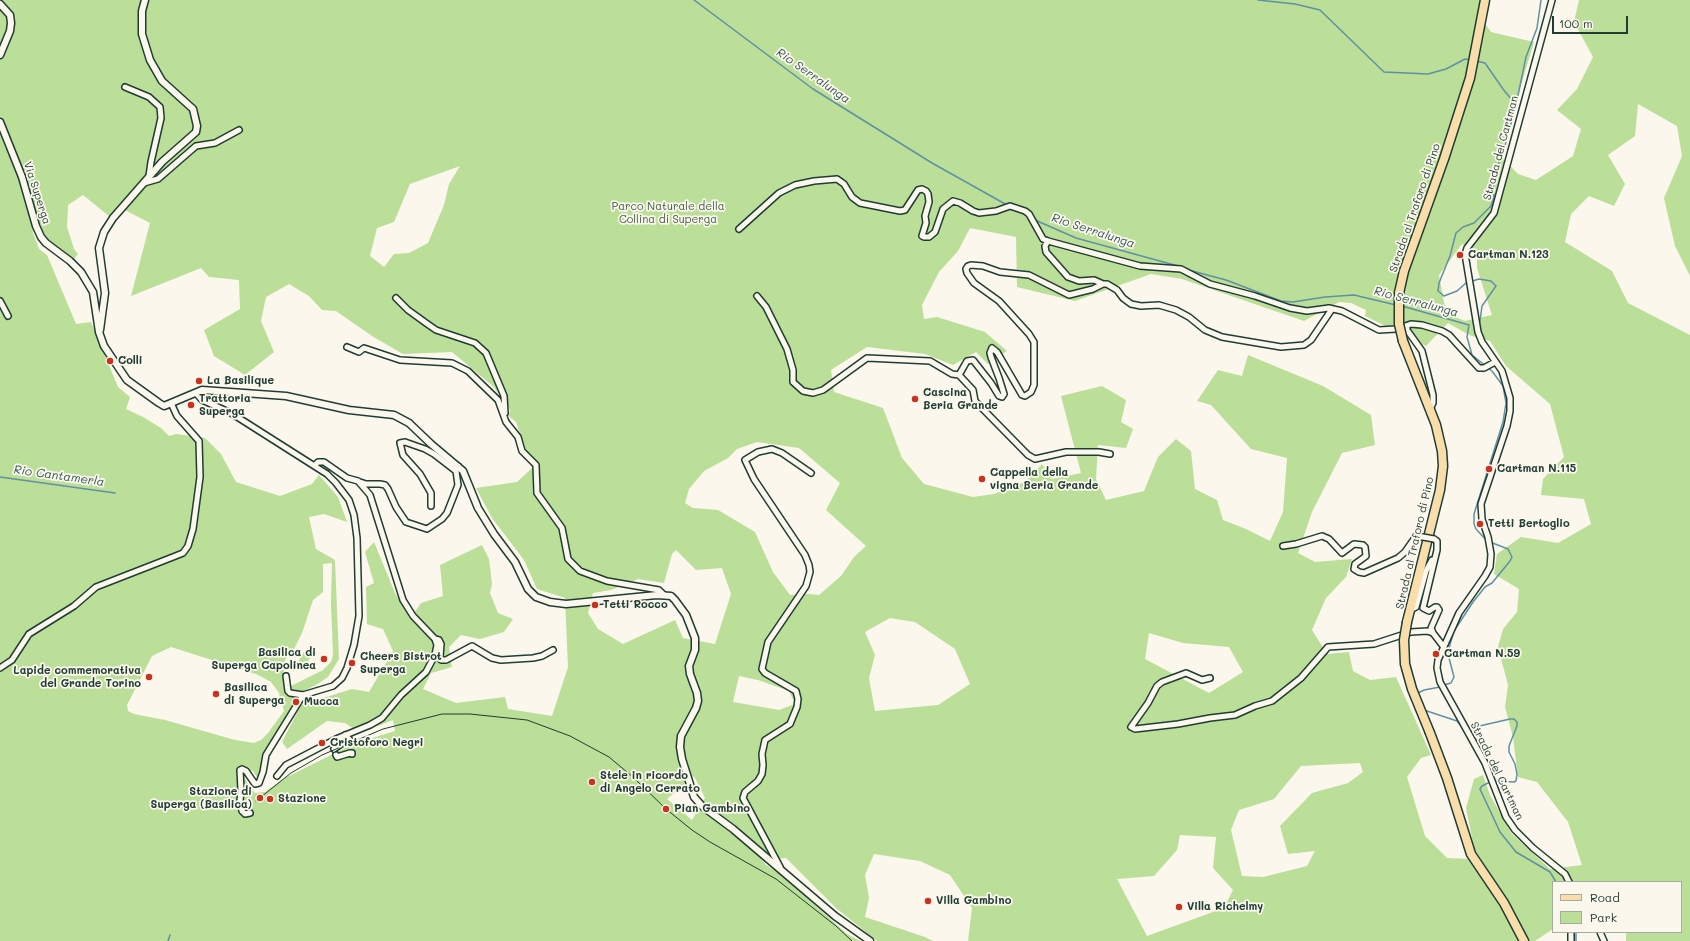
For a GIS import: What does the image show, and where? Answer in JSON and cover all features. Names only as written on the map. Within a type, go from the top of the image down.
[{"type":"main road","name":"Strada al Traforo di Pino","points":[[1485,0],[1470,78],[1444,159],[1404,271],[1400,292],[1399,324],[1440,438],[1443,478],[1407,622],[1404,640],[1405,664],[1412,689],[1447,778],[1471,854],[1504,903],[1524,941]]},
{"type":"street","points":[[99,332],[102,324],[105,293],[100,248],[104,232],[113,218],[162,162],[190,139],[196,132],[197,126],[193,109],[162,81],[150,60],[142,34],[142,10],[145,0]]},
{"type":"street","name":"Strada del Cartman","points":[[1552,0],[1494,213],[1467,248],[1465,254],[1476,318],[1482,342],[1502,371],[1510,398],[1510,411],[1507,426],[1481,504],[1482,519],[1488,537],[1491,554],[1490,567],[1459,613],[1443,646],[1436,668],[1440,682],[1491,776],[1495,792],[1506,816],[1515,830],[1532,848],[1565,874],[1568,881]]},
{"type":"street","points":[[0,4],[10,15],[11,23],[10,31],[0,55]]},
{"type":"street","points":[[125,86],[150,97],[160,107],[161,118],[149,178]]},
{"type":"street","name":"Via Superga","points":[[0,122],[22,177],[39,232],[46,243],[70,261],[81,272],[93,292],[99,332],[107,350],[128,380],[164,406],[171,404]]},
{"type":"street","points":[[144,183],[158,180],[196,146],[215,144],[239,130]]},
{"type":"street","points":[[739,229],[779,192],[795,185],[814,181],[837,179],[844,184],[852,197],[860,203],[900,211],[905,210],[909,206],[919,189],[926,191],[929,202],[925,216],[925,227],[922,232],[922,236],[924,237],[928,237],[935,232],[943,209],[953,201],[979,213],[996,211],[1010,206],[1025,211],[1029,214],[1043,239],[1048,241],[1140,266],[1181,269],[1210,284],[1255,296],[1290,308],[1307,311],[1332,309],[1342,311],[1379,330],[1407,327],[1411,324],[1422,324],[1450,335],[1479,368],[1484,368],[1495,362]]},
{"type":"street","points":[[1048,241],[1045,246],[1046,252],[1068,277],[1079,281],[1094,280],[1107,284],[1131,304],[1141,306],[1159,305],[1176,310],[1205,330],[1222,337],[1281,347],[1304,345],[1311,340],[1332,309]]},
{"type":"street","points":[[959,376],[966,361],[973,360],[991,382],[999,396],[1002,396],[1004,394],[990,353],[992,348],[997,352],[1022,395],[1029,395],[1034,385],[1034,342],[1029,334],[999,301],[974,283],[967,274],[966,269],[968,266],[983,266],[1000,272],[1029,275],[1068,295],[1093,289],[1103,284]]},
{"type":"street","points":[[757,296],[766,307],[787,349],[793,370],[793,382],[803,391],[814,394],[823,390],[866,358],[874,357],[930,361],[952,374],[959,376],[973,390],[975,401],[1028,455],[1034,459],[1066,452],[1099,452],[1110,454]]},
{"type":"street","points":[[396,298],[408,310],[431,326],[475,343],[486,353],[504,396],[506,422]]},
{"type":"street","points":[[0,301],[8,316]]},
{"type":"street","points":[[1407,327],[1407,330],[1422,351],[1433,395],[1433,403],[1430,409]]},
{"type":"street","points":[[347,346],[359,352],[364,348],[400,360],[452,363],[468,371],[498,400],[506,422],[518,437],[522,452],[536,465],[537,494],[562,528],[568,559],[580,571],[607,581],[659,590],[664,595]]},
{"type":"street","points":[[0,668],[12,660],[29,634],[74,606],[96,587],[183,553],[188,546],[193,529],[200,477],[199,441],[177,416],[171,404],[202,390],[286,396],[350,410],[394,415],[410,423],[467,479],[472,496],[494,534],[515,562],[528,589],[536,597],[550,602],[566,604],[664,595],[671,596],[681,605],[689,620],[695,638],[695,650],[689,666],[698,700],[696,708],[681,736],[680,747],[682,759],[694,797],[702,806],[835,916],[870,941]]},
{"type":"street","points":[[196,393],[202,400],[232,413],[315,465],[336,483],[349,500],[354,515],[357,538],[359,616],[354,645],[342,678],[333,686],[303,695],[293,694],[288,691],[286,676]]},
{"type":"street","points":[[431,506],[431,493],[420,474],[403,455],[400,444],[405,442],[425,449],[457,469]]},
{"type":"street","points":[[782,871],[773,857],[743,798],[746,792],[758,781],[762,774],[762,754],[765,740],[790,724],[797,707],[798,699],[796,692],[765,673],[762,669],[768,642],[806,586],[810,572],[805,555],[754,479],[746,460],[758,452],[772,449],[782,453],[812,474]]},
{"type":"street","points":[[315,465],[318,462],[324,462],[346,478],[366,484],[385,485],[396,507],[406,522],[427,529],[442,519],[447,513],[458,485],[457,469]]},
{"type":"street","points":[[358,481],[370,495],[403,600],[413,616],[435,639],[439,640],[441,644],[440,657],[442,660],[446,660],[472,646],[486,656],[501,660],[533,658],[542,656],[553,650]]},
{"type":"street","points":[[1283,546],[1296,544],[1322,536],[1329,539],[1342,553],[1354,544],[1364,545],[1366,556],[1354,566],[1355,570],[1364,573],[1398,558],[1405,552],[1414,539],[1418,537],[1434,539],[1437,541],[1437,550],[1423,608],[1427,610],[1435,607],[1439,610],[1431,628],[1443,646]]},
{"type":"street","points":[[1410,610],[1416,607],[1426,571],[1437,550]]},
{"type":"street","points":[[1210,678],[1202,680],[1186,673],[1162,682],[1157,686],[1148,703],[1131,727],[1135,729],[1171,725],[1210,718],[1235,716],[1255,706],[1272,701],[1301,678],[1328,647],[1374,644],[1412,632],[1428,631],[1433,633]]},
{"type":"street","points":[[277,776],[286,765],[382,718],[401,695],[426,672],[435,655],[437,645],[435,639]]},
{"type":"street","points":[[250,813],[245,814],[242,811],[240,801],[240,770],[242,769],[246,771],[255,784],[257,785],[259,783],[262,779],[267,751],[303,695]]},
{"type":"street","points":[[334,749],[349,739],[345,735]]},
{"type":"street","points":[[336,755],[337,757],[350,753],[352,754]]},
{"type":"green space","name":"Parco Naturale della Collina di Superga","points":[[0,0],[1483,0],[1480,17],[1491,32],[1534,42],[1500,155],[1518,174],[1536,180],[1573,156],[1581,129],[1557,110],[1577,89],[1593,57],[1574,22],[1579,0],[1690,0],[1690,276],[1675,246],[1664,198],[1682,156],[1677,126],[1638,104],[1635,136],[1608,155],[1625,184],[1614,206],[1589,196],[1571,214],[1565,242],[1612,271],[1628,303],[1690,335],[1690,941],[1626,941],[1626,933],[1682,933],[1682,881],[1552,881],[1552,930],[1535,941],[1529,941],[1510,905],[1474,848],[1466,808],[1474,779],[1483,775],[1490,795],[1512,834],[1550,869],[1582,865],[1568,822],[1537,782],[1518,777],[1513,737],[1505,707],[1508,685],[1498,647],[1503,629],[1517,612],[1519,589],[1494,574],[1497,554],[1521,537],[1558,543],[1591,524],[1584,499],[1541,495],[1543,479],[1564,457],[1550,404],[1506,366],[1490,341],[1469,335],[1448,323],[1426,346],[1365,316],[1366,310],[1351,303],[1339,302],[1304,321],[1182,279],[1151,274],[1075,301],[1017,287],[1016,237],[970,228],[958,251],[939,272],[922,305],[924,319],[937,317],[985,332],[1007,351],[988,364],[976,352],[953,365],[925,354],[867,347],[831,370],[834,392],[883,408],[902,458],[924,484],[973,497],[994,494],[1025,482],[1042,464],[1052,479],[1081,473],[1061,396],[1102,386],[1126,400],[1121,422],[1133,429],[1126,448],[1098,445],[1096,479],[1106,500],[1144,491],[1158,457],[1176,439],[1191,451],[1195,489],[1217,500],[1223,520],[1270,541],[1283,512],[1287,458],[1251,449],[1211,405],[1197,401],[1218,370],[1242,376],[1248,355],[1323,386],[1371,415],[1375,445],[1342,453],[1312,512],[1298,553],[1315,562],[1352,559],[1346,577],[1326,598],[1312,630],[1327,654],[1349,652],[1353,671],[1370,680],[1396,677],[1431,755],[1421,758],[1407,777],[1425,836],[1447,858],[1470,859],[1490,888],[1520,941],[968,941],[972,908],[950,875],[920,861],[874,854],[865,875],[869,898],[865,917],[933,941],[877,941],[836,908],[786,858],[762,860],[766,865],[778,872],[847,934],[860,941],[0,941]],"holes":[[[460,166],[449,184],[444,205],[428,243],[409,253],[394,254],[384,267],[370,256],[377,228],[394,222],[410,184]],[[83,195],[110,217],[119,207],[150,223],[131,296],[201,268],[209,277],[239,280],[240,309],[204,330],[214,356],[245,375],[274,352],[261,321],[266,297],[289,284],[309,296],[322,310],[336,311],[372,336],[403,354],[452,352],[494,387],[510,410],[509,416],[516,422],[532,468],[517,482],[476,488],[492,518],[524,560],[537,589],[565,598],[568,667],[552,716],[508,709],[505,697],[456,703],[423,689],[431,673],[452,667],[449,647],[461,635],[480,639],[504,632],[513,619],[498,613],[490,593],[492,584],[489,559],[482,545],[440,565],[443,596],[421,603],[410,619],[395,593],[374,542],[365,552],[374,583],[366,587],[367,624],[383,629],[393,651],[369,692],[352,689],[301,705],[282,742],[287,749],[327,721],[345,723],[360,733],[393,720],[395,731],[353,744],[283,779],[265,792],[255,793],[246,781],[244,773],[252,770],[259,780],[263,782],[267,773],[265,760],[296,698],[303,691],[328,677],[339,659],[335,560],[316,549],[309,517],[324,514],[347,522],[338,497],[319,475],[312,484],[280,496],[236,482],[221,454],[205,438],[176,434],[169,436],[161,428],[126,409],[130,397],[118,387],[91,322],[76,324],[47,255],[39,249],[33,233],[32,206],[33,205],[43,232],[54,245],[74,259],[78,254],[74,249],[67,227],[68,205]],[[1462,244],[1477,251],[1477,268],[1492,315],[1465,321],[1446,313],[1439,275]],[[757,442],[799,448],[840,483],[826,510],[866,546],[854,557],[841,576],[819,595],[790,595],[773,572],[755,532],[718,510],[693,508],[685,503],[689,489],[704,471],[728,458],[737,449]],[[676,550],[696,570],[722,568],[731,594],[715,644],[683,638],[675,620],[623,644],[598,629],[588,613],[593,593],[611,590],[638,579],[664,583],[672,554]],[[332,563],[331,604],[333,655],[331,662],[323,670],[291,686],[286,685],[283,678],[285,660],[295,647],[302,633],[313,600],[323,592],[323,564]],[[890,618],[915,622],[955,649],[970,684],[938,705],[875,711],[869,678],[875,655],[865,632]],[[1149,633],[1183,643],[1229,647],[1243,672],[1209,693],[1145,659]],[[171,647],[256,674],[271,682],[279,693],[284,711],[268,733],[261,740],[254,743],[235,740],[165,720],[134,714],[128,711],[127,705],[152,656]],[[739,676],[758,680],[789,691],[795,704],[779,710],[733,702]],[[1360,763],[1363,772],[1348,783],[1312,793],[1280,826],[1288,854],[1315,851],[1307,866],[1263,877],[1242,876],[1231,830],[1239,810],[1274,799],[1301,766]],[[694,776],[705,798],[692,820],[667,799]],[[1180,835],[1216,837],[1213,868],[1233,890],[1224,908],[1147,936],[1117,879],[1154,876],[1177,850]]]},
{"type":"green space","points":[[304,652],[312,656],[304,666],[293,671],[292,667],[298,662]]},
{"type":"waterway","name":"Rio Serralunga","points":[[694,0],[813,89],[932,163],[1007,205]]},
{"type":"waterway","points":[[1258,0],[1295,4],[1320,10],[1384,72],[1428,74],[1446,69],[1465,59],[1470,60]]},
{"type":"waterway","points":[[1478,322],[1480,321],[1482,306],[1496,286],[1491,281],[1479,279],[1466,283],[1457,291],[1444,296],[1438,291],[1439,283],[1450,256],[1456,233],[1463,227],[1474,223],[1491,206],[1494,197],[1494,176],[1504,149],[1516,105],[1526,57],[1537,28],[1541,0]]},
{"type":"waterway","points":[[1476,61],[1485,63],[1516,105]]},
{"type":"waterway","name":"Rio Serralunga","points":[[1019,211],[1028,216]]},
{"type":"waterway","name":"Rio Serralunga","points":[[1035,220],[1076,238],[1178,266]]},
{"type":"waterway","name":"Rio Serralunga","points":[[1185,269],[1226,280],[1281,301],[1293,302],[1325,297],[1354,295],[1396,305]]},
{"type":"waterway","name":"Rio Serralunga","points":[[1402,306],[1469,325]]},
{"type":"waterway","points":[[1469,325],[1467,337],[1472,355],[1492,371],[1503,386],[1506,403],[1503,422],[1474,514],[1474,524],[1476,529],[1487,541]]},
{"type":"waterway","name":"Rio Cantamerla","points":[[0,477],[115,493]]},
{"type":"waterway","points":[[1444,685],[1451,683],[1454,677],[1449,658],[1449,648],[1454,631],[1473,602],[1485,587],[1492,583],[1512,557],[1508,549],[1490,542]]},
{"type":"waterway","points":[[1418,696],[1418,693],[1424,690],[1440,687]]},
{"type":"waterway","points":[[1424,710],[1457,721],[1463,728],[1475,727],[1510,719],[1514,719],[1517,722],[1517,726],[1509,746],[1509,752],[1515,764],[1517,774],[1516,781],[1494,781]]},
{"type":"waterway","points":[[1490,782],[1482,786],[1480,789],[1500,832],[1516,852],[1550,872],[1555,881]]},
{"type":"waterway","points":[[1576,933],[1576,941]]},
{"type":"waterway","points":[[168,941],[170,935]]},
{"type":"tram line","points":[[256,801],[291,773],[322,755],[383,729],[442,714],[470,714],[527,720],[570,736],[609,757],[634,778],[666,809],[692,830],[710,842],[776,879],[836,926],[852,941]]},
{"type":"place","name":"Cartman N.123","points":[[1460,255]]},
{"type":"place","name":"Colli","points":[[110,361]]},
{"type":"place","name":"La Basilique","points":[[199,381]]},
{"type":"place","name":"Cascina Beria Grande","points":[[915,399]]},
{"type":"place","name":"Trattoria Superga","points":[[191,405]]},
{"type":"place","name":"Cartman N.115","points":[[1489,469]]},
{"type":"place","name":"Cappella della vigna Beria Grande","points":[[982,479]]},
{"type":"place","name":"Tetti Bertoglio","points":[[1480,524]]},
{"type":"place","name":"Tetti Rocco","points":[[595,605]]},
{"type":"place","name":"Cartman N.59","points":[[1436,654]]},
{"type":"place","name":"Basilica di Superga Capolinea","points":[[324,659]]},
{"type":"place","name":"Cheers Bistrot Superga","points":[[352,663]]},
{"type":"place","name":"Lapide commemorativa del Grande Torino","points":[[149,677]]},
{"type":"place","name":"Basilica di Superga","points":[[216,694]]},
{"type":"place","name":"Mucca","points":[[296,702]]},
{"type":"place","name":"Cristoforo Negri","points":[[322,743]]},
{"type":"place","name":"Stele in ricordo di Angelo Cerrato","points":[[592,782]]},
{"type":"place","name":"Stazione di Superga (Basilica)","points":[[260,798]]},
{"type":"place","name":"Stazione","points":[[270,799]]},
{"type":"place","name":"Pian Gambino","points":[[666,809]]},
{"type":"place","name":"Villa Gambino","points":[[928,901]]},
{"type":"place","name":"Villa Richelmy","points":[[1179,907]]}]
